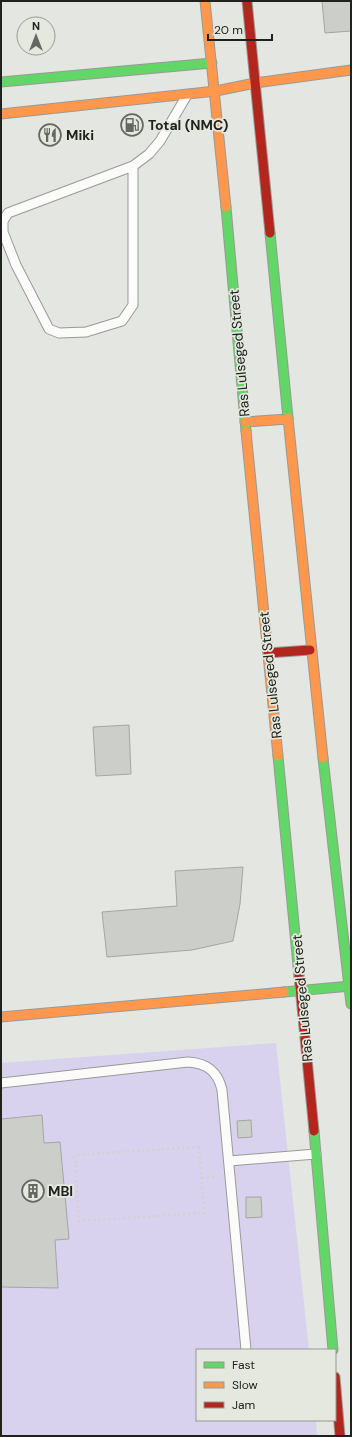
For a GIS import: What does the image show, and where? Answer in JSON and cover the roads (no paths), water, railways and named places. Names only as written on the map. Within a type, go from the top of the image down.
[{"type":"street","name":"Ras Lulseged Street","points":[[205,1],[216,90],[245,422],[302,990],[333,1349]]},
{"type":"street","points":[[247,1],[310,650],[351,1004]]},
{"type":"street","points":[[1,82],[212,63]]},
{"type":"street","points":[[1,114],[216,90],[255,83],[351,70]]},
{"type":"street","points":[[245,422],[288,419]]},
{"type":"street","points":[[268,654],[310,650]]},
{"type":"street","points":[[1,1017],[350,986]]},
{"type":"street","points":[[336,1389],[340,1436]]},
{"type":"lane","points":[[133,166],[133,305],[122,320],[86,332],[59,333],[49,329],[16,265],[3,232],[3,221],[8,213],[133,166],[149,154],[160,141],[188,93]]},
{"type":"lane","points":[[1,1083],[188,1062],[207,1066],[220,1081],[229,1161],[246,1349]]},
{"type":"lane","points":[[229,1161],[316,1154]]},
{"type":"place","name":"Total (NMC)","points":[[132,125]]},
{"type":"place","name":"Miki","points":[[50,135]]},
{"type":"place","name":"MBI","points":[[33,1191]]}]
